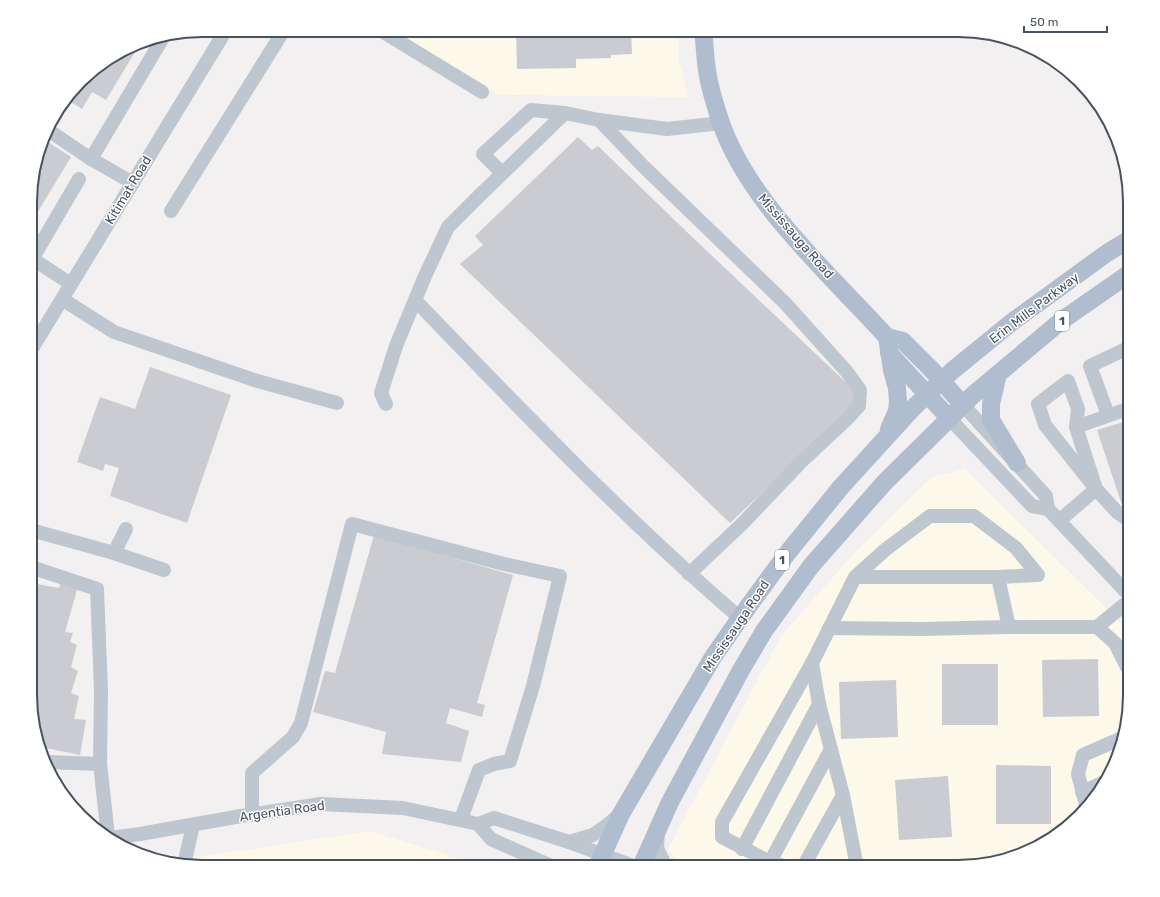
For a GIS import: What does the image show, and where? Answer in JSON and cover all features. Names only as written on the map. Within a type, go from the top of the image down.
[{"type":"main road","name":"Mississauga Road","points":[[704,37],[708,77],[721,123],[738,161],[770,208],[949,418]]},
{"type":"main road","name":"Erin Mills Parkway","points":[[941,381],[1012,322],[1107,253],[1123,244]]},
{"type":"main road","name":"Erin Mills Parkway","points":[[963,405],[1061,322],[1123,278]]},
{"type":"main road","name":"Mississauga Road","points":[[644,860],[670,802],[741,670],[764,631],[785,601],[811,566],[879,488],[963,405],[903,341],[888,345]]},
{"type":"main road","points":[[884,439],[897,411],[898,402],[897,388],[892,370],[888,345]]},
{"type":"main road","points":[[998,374],[991,404],[991,420],[1017,463]]},
{"type":"main road","name":"Mississauga Road","points":[[600,860],[621,814],[705,671],[740,618],[789,551],[842,487],[884,439],[941,381]]},
{"type":"street","name":"Kitimat Road","points":[[37,340],[222,37]]},
{"type":"street","points":[[171,211],[280,37]]},
{"type":"street","points":[[392,37],[482,92]]},
{"type":"street","points":[[91,159],[160,43]]},
{"type":"street","points":[[502,173],[483,154],[531,110],[565,113],[600,120],[667,129],[721,123]]},
{"type":"street","points":[[386,404],[382,393],[396,346],[448,226],[565,113]]},
{"type":"street","points":[[600,120],[643,166],[785,303],[847,372],[860,390],[859,406],[846,420],[801,462],[731,534],[689,574]]},
{"type":"street","points":[[52,133],[91,159],[133,183]]},
{"type":"street","points":[[37,251],[79,180]]},
{"type":"street","points":[[37,262],[71,284]]},
{"type":"street","points":[[62,299],[114,332],[254,380],[337,403]]},
{"type":"street","points":[[415,300],[570,459],[689,574],[740,618]]},
{"type":"street","points":[[1108,415],[1090,366],[1123,350]]},
{"type":"street","points":[[1096,488],[1076,427],[1078,409],[1068,381],[1038,404],[1045,425],[1096,488],[1117,512],[1123,516]]},
{"type":"street","points":[[963,405],[1046,496],[1048,509],[1123,589]]},
{"type":"street","points":[[1076,427],[1123,410]]},
{"type":"street","points":[[949,418],[1032,506],[1048,509]]},
{"type":"street","points":[[1059,521],[1096,488]]},
{"type":"street","points":[[766,860],[722,838],[722,822],[812,663],[855,577],[885,550],[930,516],[974,516],[1016,548],[1038,575],[998,578],[855,577]]},
{"type":"street","points":[[252,815],[252,773],[293,737],[301,723],[352,524],[504,564],[560,576],[543,651],[510,761],[494,764],[479,770],[461,819]]},
{"type":"street","points":[[114,553],[126,529]]},
{"type":"street","points":[[37,532],[114,553],[164,570]]},
{"type":"street","points":[[37,569],[96,588],[101,690],[100,764],[108,831]]},
{"type":"street","points":[[998,578],[1009,627]]},
{"type":"street","points":[[829,628],[921,629],[1097,627],[1123,606]]},
{"type":"street","points":[[1097,627],[1115,643],[1123,659]]},
{"type":"street","points":[[812,663],[820,704],[843,795],[856,860]]},
{"type":"street","points":[[742,848],[820,704]]},
{"type":"street","points":[[1085,801],[1078,774],[1083,755],[1116,741]]},
{"type":"street","points":[[771,860],[831,749]]},
{"type":"street","points":[[52,762],[100,764]]},
{"type":"street","points":[[1082,792],[1096,786]]},
{"type":"street","points":[[807,860],[843,795]]},
{"type":"street","name":"Argentia Road","points":[[116,836],[321,804],[403,808],[461,819],[478,824]]},
{"type":"street","points":[[569,842],[593,834],[621,814]]},
{"type":"street","points":[[538,860],[491,839],[478,824],[494,818],[569,842],[600,860]]},
{"type":"street","points":[[185,859],[193,825]]},
{"type":"street","points":[[658,829],[657,848],[663,860]]},
{"type":"shaded area","points":[[404,37],[678,37],[679,60],[688,97],[498,95]]},
{"type":"shaded area","points":[[965,469],[1123,627],[1123,706],[1120,728],[1106,768],[1089,796],[1075,812],[1059,826],[1041,838],[1011,851],[980,859],[676,860],[668,849],[781,636],[857,550],[932,477]]},
{"type":"shaded area","points":[[369,831],[466,860],[191,860],[191,858]]},
{"type":"building","points":[[516,37],[631,37],[632,54],[611,55],[611,58],[576,59],[576,68],[517,69]]},
{"type":"building","points":[[135,51],[106,100],[92,92],[82,109],[70,102],[85,85],[101,71],[119,59]]},
{"type":"building","points":[[578,137],[592,150],[598,146],[854,390],[853,406],[730,523],[460,264],[483,245],[475,236]]},
{"type":"building","points":[[49,142],[71,157],[37,213],[38,180]]},
{"type":"building","points":[[150,367],[231,395],[187,523],[110,496],[119,468],[105,464],[103,471],[77,462],[100,397],[135,409]]},
{"type":"building","points":[[1123,422],[1123,508],[1097,430]]},
{"type":"building","points":[[374,535],[513,575],[477,703],[485,705],[482,717],[450,708],[446,723],[469,731],[461,762],[382,754],[386,732],[313,712],[325,671],[335,673]]},
{"type":"building","points":[[61,581],[75,585],[77,590],[65,632],[73,633],[70,642],[77,645],[71,667],[78,671],[71,693],[79,696],[74,719],[86,720],[80,755],[46,748],[38,717],[37,584],[59,588]]},
{"type":"building","points":[[1098,659],[1099,716],[1043,717],[1042,660]]},
{"type":"building","points":[[942,664],[998,664],[998,725],[942,725]]},
{"type":"building","points":[[896,680],[898,737],[841,739],[839,682]]},
{"type":"building","points":[[996,765],[1051,766],[1051,824],[996,824]]},
{"type":"building","points":[[948,776],[952,837],[899,840],[895,780]]}]
